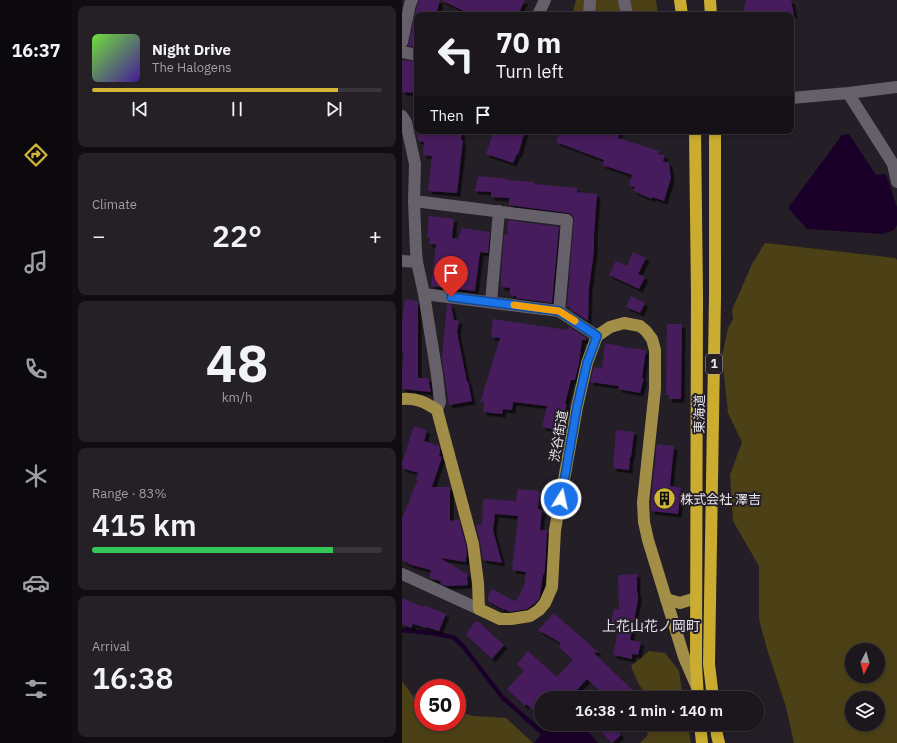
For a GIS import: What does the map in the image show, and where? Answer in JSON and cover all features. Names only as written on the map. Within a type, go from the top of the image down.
[{"type":"highway","points":[[680,0],[682,12]]},
{"type":"highway","points":[[710,0],[711,12]]},
{"type":"highway","name":"東海道","points":[[695,134],[697,295],[696,665],[698,691]]},
{"type":"highway","name":"東海道","points":[[712,691],[709,664],[715,297],[715,134]]},
{"type":"highway","points":[[701,731],[702,743]]},
{"type":"highway","points":[[717,731],[720,743]]},
{"type":"main road","points":[[597,336],[610,327],[624,323],[640,326],[652,339],[655,350],[656,389],[643,502],[644,522],[648,540],[684,657],[697,691]]},
{"type":"main road","name":"渋谷街道","points":[[479,609],[500,619],[530,616],[539,610],[545,603],[552,587],[555,530],[577,407],[587,363],[597,336]]},
{"type":"main road","points":[[402,399],[408,398],[423,401],[437,410],[473,544],[478,583],[479,609]]},
{"type":"main road","points":[[666,599],[680,602],[696,598]]},
{"type":"street","points":[[403,35],[412,0]]},
{"type":"street","points":[[540,12],[546,0]]},
{"type":"street","points":[[589,12],[590,0]]},
{"type":"street","points":[[624,0],[626,12]]},
{"type":"street","points":[[402,52],[414,54]]},
{"type":"street","points":[[794,98],[897,87]]},
{"type":"street","points":[[848,93],[895,164],[897,182]]},
{"type":"street","points":[[402,116],[406,122],[415,164],[414,201],[416,251],[437,375],[440,402],[437,410]]},
{"type":"street","points":[[414,201],[567,220],[559,311]]},
{"type":"street","points":[[491,302],[499,211]]},
{"type":"street","points":[[402,261],[417,262]]},
{"type":"street","points":[[424,294],[559,311],[597,336]]},
{"type":"street","points":[[402,574],[479,609]]},
{"type":"shaded area","points":[[576,0],[656,0],[658,12],[573,12]]},
{"type":"shaded area","points":[[849,134],[876,175],[886,174],[897,207],[897,225],[894,230],[883,234],[807,229],[788,208],[842,135]]},
{"type":"shaded area","points":[[765,243],[895,258],[897,260],[897,743],[794,743],[786,707],[759,619],[759,566],[733,521],[730,475],[742,442],[728,413],[722,356],[728,328],[733,319],[732,310],[752,264]]},
{"type":"shaded area","points":[[649,651],[665,653],[679,671],[682,691],[643,691],[631,666]]},
{"type":"shaded area","points":[[402,681],[414,697],[414,731],[466,731],[466,714],[473,716],[506,718],[533,743],[402,743]]},
{"type":"shaded area","points":[[545,731],[588,731],[598,743],[534,743]]},
{"type":"shaded area","points":[[648,731],[689,731],[691,743],[640,743],[647,736]]},
{"type":"building","points":[[419,0],[440,0],[437,12],[416,12]]},
{"type":"building","points":[[441,0],[525,0],[519,12],[466,12]]},
{"type":"building","points":[[746,0],[791,0],[793,12],[745,12]]},
{"type":"building","points":[[414,19],[414,47],[408,46]]},
{"type":"building","points":[[402,60],[414,62],[414,93],[402,92]]},
{"type":"building","points":[[417,134],[462,134],[461,140],[463,140],[457,193],[428,191],[432,156],[423,155],[424,142],[418,141]]},
{"type":"building","points":[[493,134],[524,134],[518,155],[517,154],[513,163],[486,154]]},
{"type":"building","points":[[559,134],[619,134],[618,138],[659,151],[658,154],[665,155],[663,161],[669,163],[671,178],[664,201],[652,197],[652,199],[633,191],[635,187],[629,185],[632,175],[602,165],[604,160],[556,142]]},
{"type":"building","points":[[479,176],[534,182],[534,184],[577,188],[577,192],[597,194],[594,251],[589,288],[588,321],[570,309],[571,307],[567,306],[574,217],[568,213],[509,205],[509,198],[491,197],[491,192],[474,191]]},
{"type":"building","points":[[429,216],[454,219],[452,238],[458,239],[462,228],[490,232],[488,253],[480,252],[475,291],[431,286],[436,244],[429,244],[430,237],[427,237]]},
{"type":"building","points":[[508,220],[559,227],[552,303],[516,298],[516,296],[510,295],[510,288],[501,287],[504,234],[507,235]]},
{"type":"building","points":[[633,252],[646,258],[638,274],[645,277],[639,289],[609,275],[616,261],[627,266]]},
{"type":"building","points":[[631,296],[645,303],[640,313],[626,307]]},
{"type":"building","points":[[405,299],[418,301],[418,378],[428,378],[431,392],[402,389],[402,367],[404,353],[402,353],[402,321]]},
{"type":"building","points":[[447,304],[451,305],[454,320],[459,320],[457,332],[472,401],[449,405],[442,359]]},
{"type":"building","points":[[493,319],[568,330],[568,326],[586,338],[586,340],[582,340],[575,380],[571,380],[560,431],[542,427],[547,406],[513,402],[512,410],[503,409],[502,414],[483,412],[484,402],[480,403],[500,338],[491,337]]},
{"type":"building","points":[[667,324],[682,324],[681,399],[669,399],[669,395],[666,395]]},
{"type":"building","points":[[605,343],[622,346],[621,347],[646,350],[642,378],[644,378],[640,393],[618,389],[619,386],[590,382],[594,367],[602,368]]},
{"type":"building","points":[[414,426],[427,430],[424,441],[439,446],[439,456],[442,457],[432,487],[450,487],[450,521],[459,519],[466,545],[466,562],[440,558],[467,574],[468,585],[446,586],[440,583],[441,581],[429,578],[431,570],[411,565],[402,560],[402,517],[418,480],[416,480],[418,473],[402,468],[402,462]]},
{"type":"building","points":[[616,430],[634,432],[629,470],[613,468]]},
{"type":"building","points":[[657,444],[674,446],[670,486],[681,488],[678,514],[651,511]]},
{"type":"building","points":[[518,489],[540,491],[538,509],[542,510],[540,530],[547,530],[545,568],[539,599],[527,609],[509,612],[488,601],[488,596],[492,589],[516,601],[524,586],[526,572],[512,570],[518,516],[495,514],[493,530],[502,563],[483,560],[476,525],[482,525],[483,499],[516,501]]},
{"type":"building","points":[[637,574],[638,600],[630,640],[641,642],[638,655],[632,654],[632,659],[613,655],[618,630],[610,628],[614,609],[619,609],[618,575]]},
{"type":"building","points":[[402,598],[423,607],[424,605],[446,614],[439,631],[413,624],[411,628],[402,624]]},
{"type":"building","points":[[554,613],[599,653],[593,652],[634,691],[600,691],[587,679],[576,691],[534,691],[534,711],[526,704],[525,706],[507,689],[524,671],[517,664],[528,651],[557,677],[573,660],[559,647],[561,643],[538,630]]},
{"type":"building","points":[[475,621],[480,623],[504,645],[492,659],[466,635]]},
{"type":"building","points":[[601,731],[617,731],[621,735],[612,743]]},
{"type":"waterway","points":[[402,630],[453,637],[463,646],[502,697],[547,737]]},
{"type":"slow traffic","points":[[514,305],[559,311],[575,321]]},
{"type":"place","name":"株式会社 澤吉","points":[[665,499]]},
{"type":"district","name":"上花山花ノ岡町","points":[[651,626]]},
{"type":"route","points":[[451,297],[559,311],[597,336],[587,363],[577,407],[561,499]]}]
